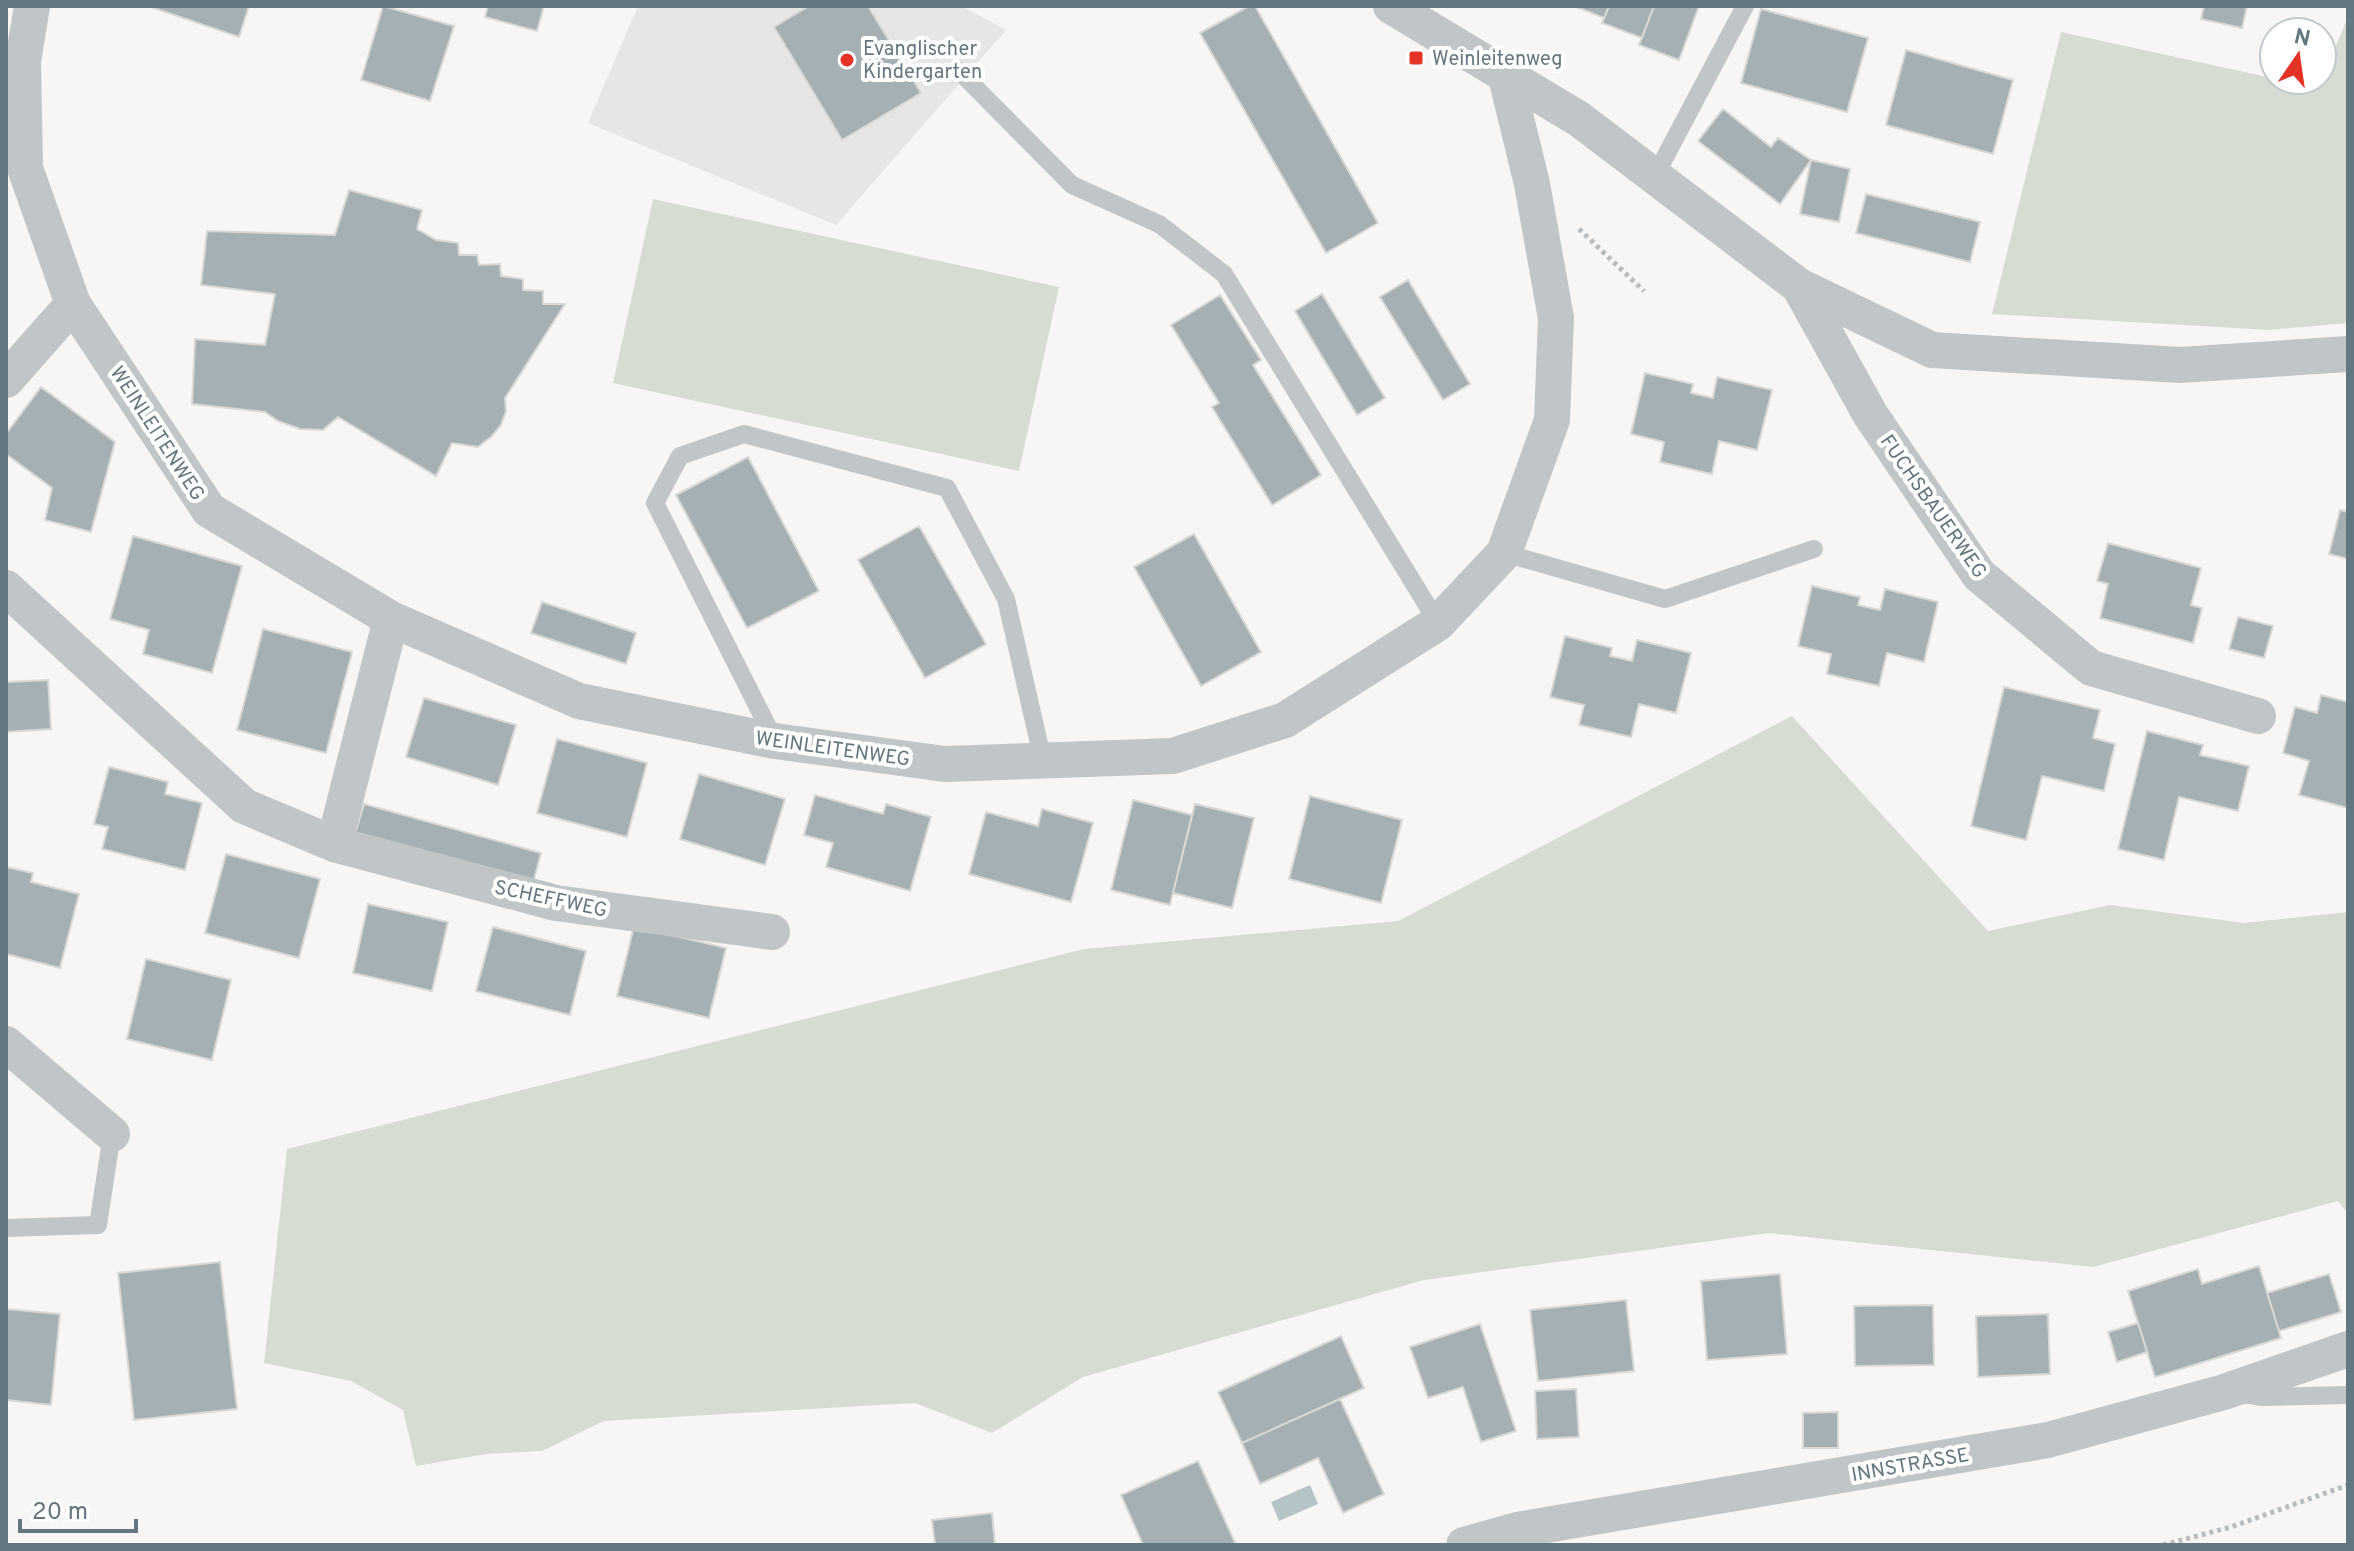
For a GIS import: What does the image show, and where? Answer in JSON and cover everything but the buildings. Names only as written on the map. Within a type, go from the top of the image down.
[{"type":"street","name":"WEINLEITENWEG","points":[[32,6],[23,61],[25,168],[73,304],[209,510],[391,619],[579,701],[775,741],[945,764],[1173,756],[1285,720],[1438,623],[1504,553],[1552,420],[1556,318],[1532,184],[1505,73]]},
{"type":"street","name":"FUCHSBAUERWEG","points":[[1391,6],[1579,119],[1799,286],[1932,350],[2180,365],[2348,354]]},
{"type":"street","name":"FUCHSBAUERWEG","points":[[1799,286],[1870,414],[1979,575],[2091,668],[2258,716]]},
{"type":"street","points":[[6,380],[73,304]]},
{"type":"street","name":"SCHEFFWEG","points":[[6,588],[244,806],[334,844],[556,903],[772,932]]},
{"type":"street","points":[[334,844],[391,619]]},
{"type":"street","points":[[6,1044],[112,1134]]},
{"type":"street","name":"INNSTRASSE","points":[[1464,1545],[1517,1530],[2048,1440],[2224,1392],[2348,1349]]},
{"type":"lane","points":[[1655,176],[1745,6]]},
{"type":"lane","points":[[958,70],[1072,185],[1159,224],[1224,274],[1438,623]]},
{"type":"lane","points":[[775,741],[655,503],[680,456],[744,434],[947,488],[1006,599],[1043,761]]},
{"type":"lane","points":[[1504,553],[1665,599],[1814,549]]},
{"type":"lane","points":[[6,1228],[98,1225],[112,1134]]},
{"type":"lane","points":[[2224,1392],[2263,1397],[2348,1395]]},
{"type":"path","points":[[1577,227],[1644,291]]},
{"type":"path","points":[[2163,1545],[2231,1527],[2348,1485]]},
{"type":"shaded area","points":[[638,6],[962,6],[1006,30],[836,225],[588,123]]},
{"type":"shaded area","points":[[2348,17],[2348,323],[2269,330],[1992,314],[2061,32],[2258,75],[2258,96],[2338,96],[2338,41]]},
{"type":"shaded area","points":[[653,199],[1059,287],[1019,471],[613,383]]},
{"type":"shaded area","points":[[1792,716],[1988,931],[2110,905],[2244,923],[2348,912],[2348,1214],[2338,1201],[2093,1267],[1769,1233],[1424,1280],[1083,1377],[992,1433],[915,1403],[604,1421],[542,1451],[486,1454],[416,1466],[403,1410],[351,1381],[264,1363],[287,1149],[1084,949],[1398,921]]},
{"type":"shaded area","points":[[1310,1485],[1318,1504],[1279,1521],[1271,1502]]},
{"type":"place","name":"Weinleitenweg","points":[[1416,58]]},
{"type":"place","name":"Evanglischer Kindergarten","points":[[847,60]]}]
